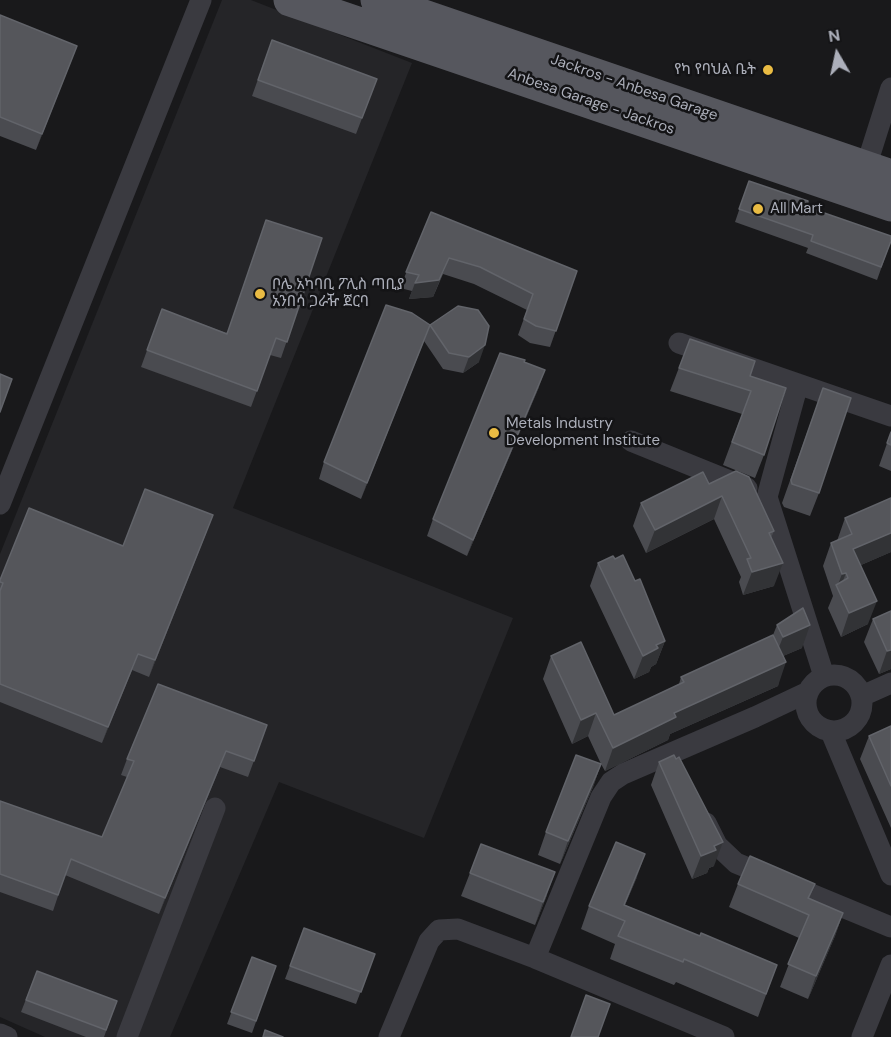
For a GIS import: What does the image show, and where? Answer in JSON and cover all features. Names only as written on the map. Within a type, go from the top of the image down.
[{"type":"main road","name":"Anbesa Garage - Jackros","points":[[290,0],[582,85],[891,205]]},
{"type":"main road","name":"Jackros - Anbesa Garage","points":[[377,0],[582,85],[878,172]]},
{"type":"street","points":[[0,504],[201,0]]},
{"type":"street","points":[[878,172],[891,88]]},
{"type":"street","points":[[679,343],[891,416]]},
{"type":"street","points":[[798,384],[767,496],[824,676]]},
{"type":"street","points":[[631,441],[767,496]]},
{"type":"street","points":[[831,732],[851,726],[859,718],[862,707],[862,696],[857,685],[848,678],[836,674],[824,676],[814,682],[805,702],[812,721],[831,732],[891,875]]},
{"type":"street","points":[[862,696],[891,683]]},
{"type":"street","points":[[535,958],[601,797],[611,782],[622,774],[808,692]]},
{"type":"street","points":[[671,752],[681,773]]},
{"type":"street","points":[[696,806],[717,845],[736,863],[891,927]]},
{"type":"street","points":[[127,1037],[215,808]]},
{"type":"street","points":[[389,1037],[429,941],[439,930],[458,929],[535,958],[724,1037]]},
{"type":"street","points":[[862,1037],[891,965]]},
{"type":"street","points":[[0,1034],[7,1037]]},
{"type":"shaded area","points":[[222,0],[251,0],[412,63],[233,508],[513,618],[424,838],[279,782],[170,1037],[45,1037],[0,1017],[0,554]]},
{"type":"building","points":[[0,15],[77,46],[42,134],[0,117]]},
{"type":"building","points":[[272,40],[377,79],[362,118],[258,80]]},
{"type":"building","points":[[749,181],[808,201],[807,207],[891,236],[881,267],[811,241],[813,235],[739,209]]},
{"type":"building","points":[[431,212],[577,271],[556,331],[536,326],[524,319],[533,294],[480,267],[449,258],[439,280],[415,283],[419,275],[406,272]]},
{"type":"building","points":[[266,220],[322,238],[287,342],[276,338],[257,391],[147,350],[162,309],[227,334]]},
{"type":"building","points":[[386,305],[412,313],[430,325],[367,483],[324,462]]},
{"type":"building","points":[[458,306],[478,310],[489,326],[485,345],[469,357],[449,353],[430,325]]},
{"type":"building","points":[[690,339],[755,361],[750,376],[786,388],[764,455],[732,442],[751,391],[679,368]]},
{"type":"building","points":[[500,353],[525,360],[524,362],[545,370],[473,540],[433,519]]},
{"type":"building","points":[[0,374],[12,379],[0,412]]},
{"type":"building","points":[[823,388],[851,398],[819,493],[792,484],[791,480]]},
{"type":"building","points":[[891,432],[891,445],[887,443]]},
{"type":"building","points":[[736,471],[749,477],[774,531],[769,533],[783,563],[752,572],[747,559],[751,558],[722,496],[655,530],[641,503],[703,472],[709,484]]},
{"type":"building","points":[[145,489],[213,515],[155,660],[138,654],[108,727],[0,684],[0,591],[3,583],[0,580],[29,508],[123,546]]},
{"type":"building","points":[[891,498],[891,533],[853,549],[877,601],[849,613],[836,585],[848,578],[846,573],[842,574],[831,543],[852,534],[845,518]]},
{"type":"building","points":[[623,555],[635,581],[640,579],[665,641],[656,645],[658,648],[643,656],[598,563],[613,556],[615,559]]},
{"type":"building","points":[[803,608],[810,625],[783,637],[777,625]]},
{"type":"building","points":[[891,611],[891,650],[887,651],[873,619]]},
{"type":"building","points":[[773,635],[786,662],[674,713],[676,717],[613,748],[596,713],[581,720],[551,656],[581,642],[614,715],[684,682],[681,677]]},
{"type":"building","points":[[158,684],[267,725],[254,761],[226,751],[165,898],[71,859],[58,895],[0,874],[0,801],[102,837],[134,761],[127,759]]},
{"type":"building","points":[[891,726],[891,786],[869,736]]},
{"type":"building","points":[[576,755],[601,764],[568,841],[546,832]]},
{"type":"building","points":[[674,755],[676,759],[679,757],[723,842],[714,846],[716,850],[701,856],[659,762]]},
{"type":"building","points":[[616,842],[645,854],[624,905],[700,936],[701,933],[777,965],[766,994],[684,959],[683,962],[618,936],[625,921],[589,906]]},
{"type":"building","points":[[481,844],[555,872],[543,902],[470,873]]},
{"type":"building","points":[[750,856],[815,884],[808,898],[843,913],[816,976],[788,964],[809,915],[738,884]]},
{"type":"building","points":[[304,928],[375,954],[361,992],[290,966]]},
{"type":"building","points":[[252,957],[276,966],[256,1021],[231,1012]]},
{"type":"building","points":[[37,971],[117,1001],[106,1030],[26,1000]]},
{"type":"building","points":[[586,995],[610,1004],[598,1037],[571,1037]]},
{"type":"building","points":[[265,1030],[283,1037],[263,1037]]},
{"type":"place","name":"የካ የባህል ቤት","points":[[768,70]]},
{"type":"place","name":"All Mart","points":[[758,209]]},
{"type":"place","name":"ቦሌ አካባቢ ፖሊስ ጣቢያ አንበሳ ጋራዥ ጀርባ","points":[[260,294]]},
{"type":"place","name":"Metals Industry Development Institute","points":[[494,433]]}]
